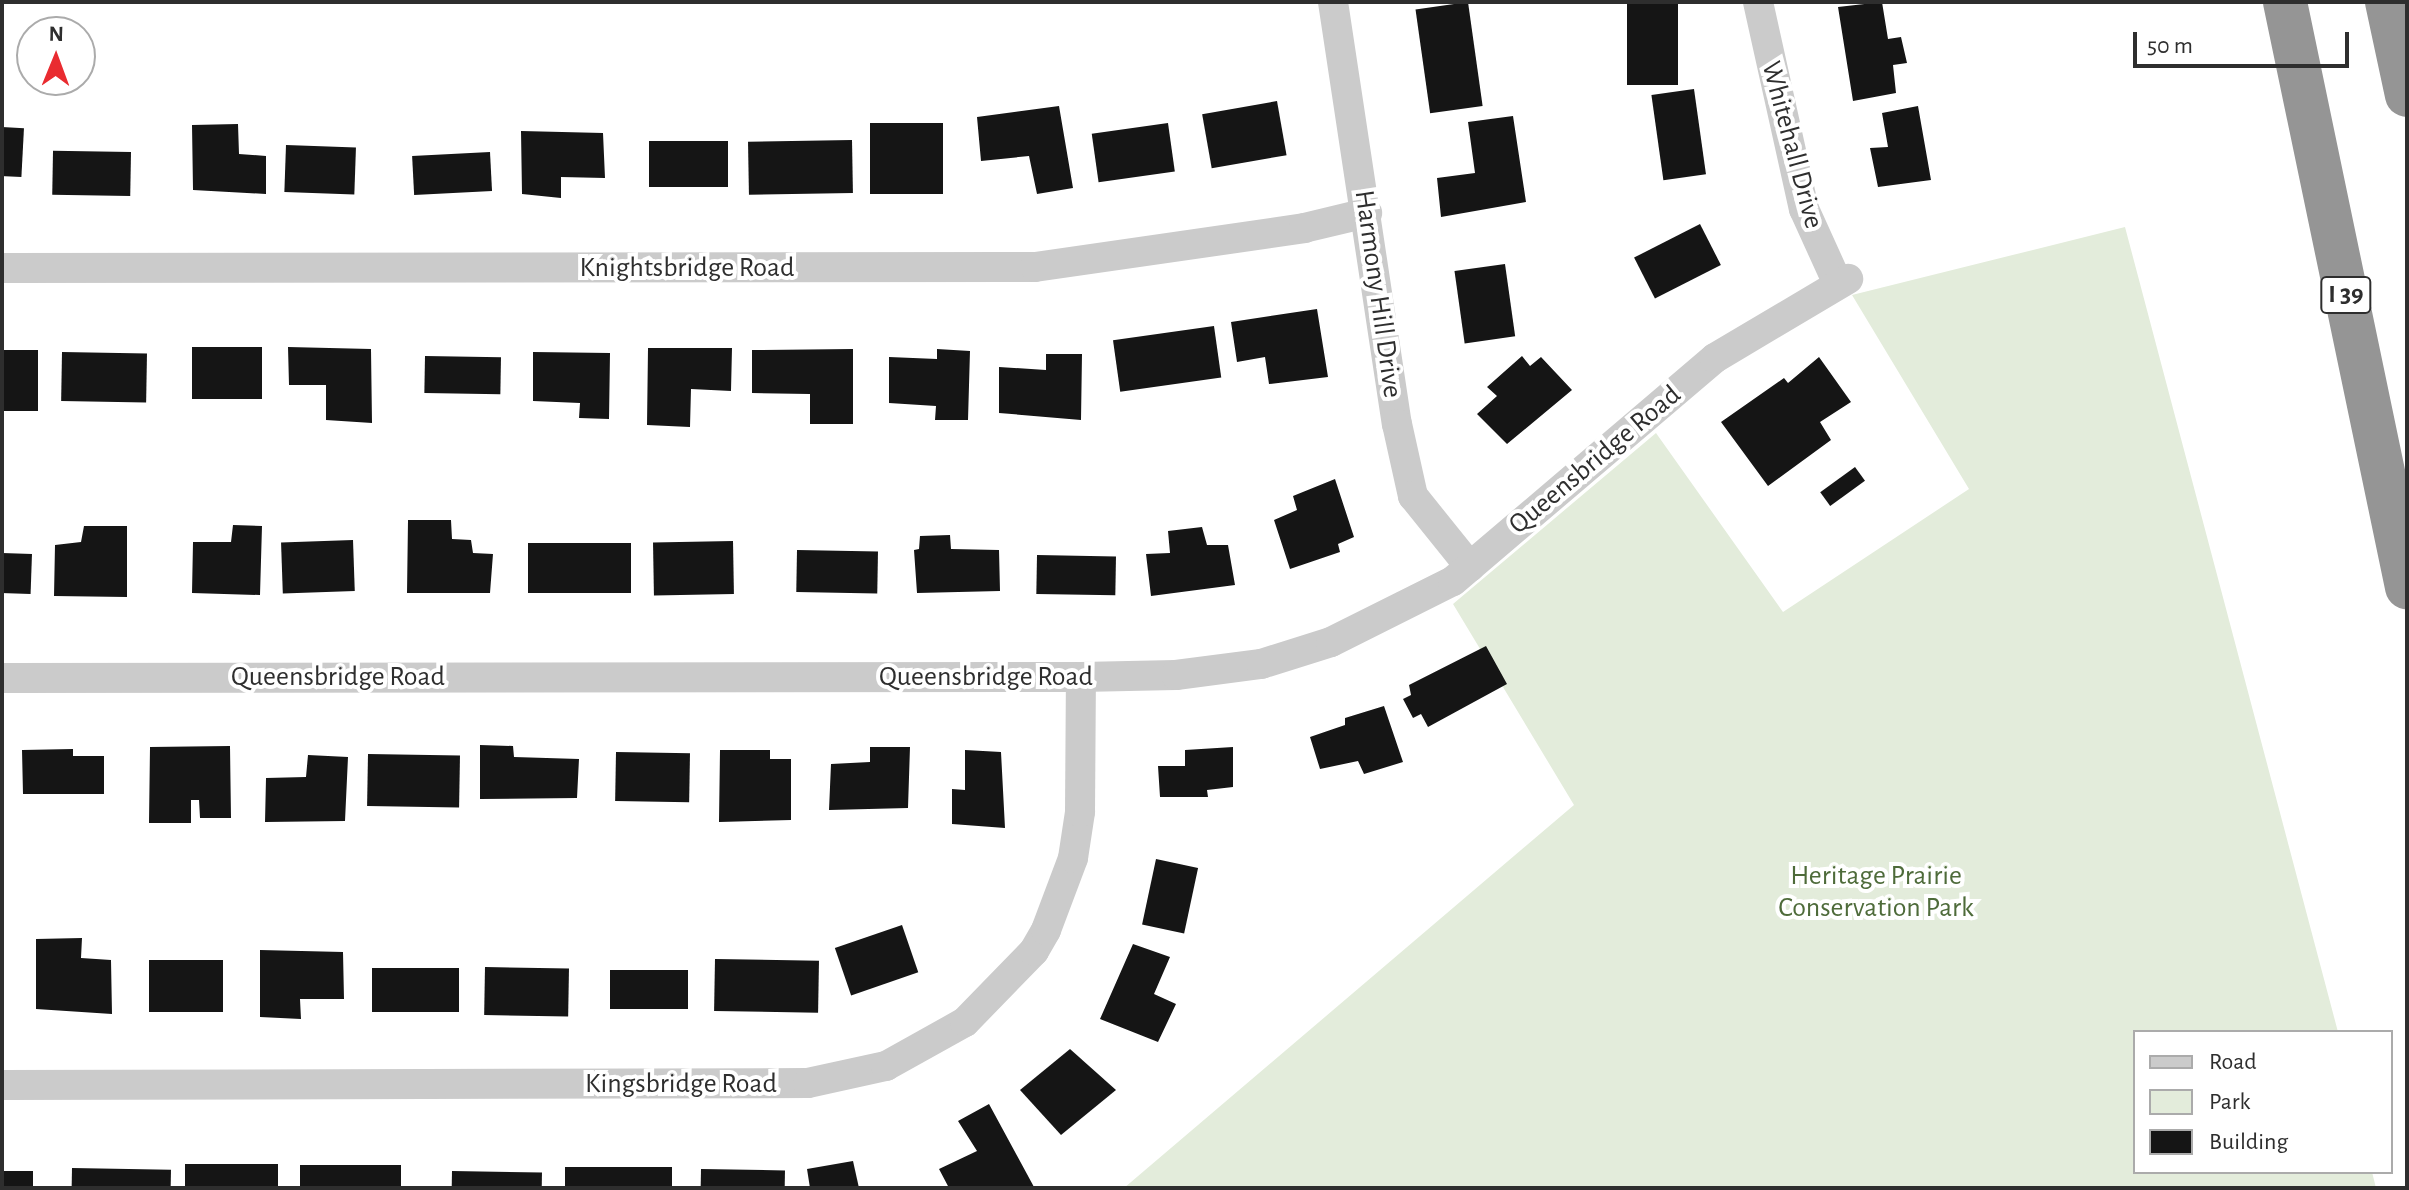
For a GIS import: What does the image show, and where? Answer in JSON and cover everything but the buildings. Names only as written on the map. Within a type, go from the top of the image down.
[{"type":"highway","name":"I 39","points":[[2285,2],[2407,587]]},
{"type":"highway","points":[[2387,2],[2407,95]]},
{"type":"street","name":"Harmony Hill Drive","points":[[1333,2],[1397,424],[1413,496],[1470,567]]},
{"type":"street","name":"Whitehall Drive","points":[[1758,2],[1804,209],[1843,282]]},
{"type":"street","name":"Knightsbridge Road","points":[[2,268],[1035,267],[1304,228],[1367,213]]},
{"type":"street","name":"Queensbridge Road","points":[[2,678],[1081,677],[1176,675],[1261,664],[1331,642],[1407,608],[1470,567],[1715,358],[1843,282]]},
{"type":"street","name":"Kingsbridge Road","points":[[2,1085],[808,1083],[886,1066],[965,1022],[1034,951],[1046,930],[1073,858],[1080,812],[1081,677]]},
{"type":"green space","name":"Heritage Prairie Conservation Park","points":[[2125,227],[2337,1030],[2133,1030],[2133,1174],[2372,1174],[2376,1188],[1124,1188],[1574,805],[1453,604],[1656,433],[1783,612],[1969,489],[1852,295]]}]
